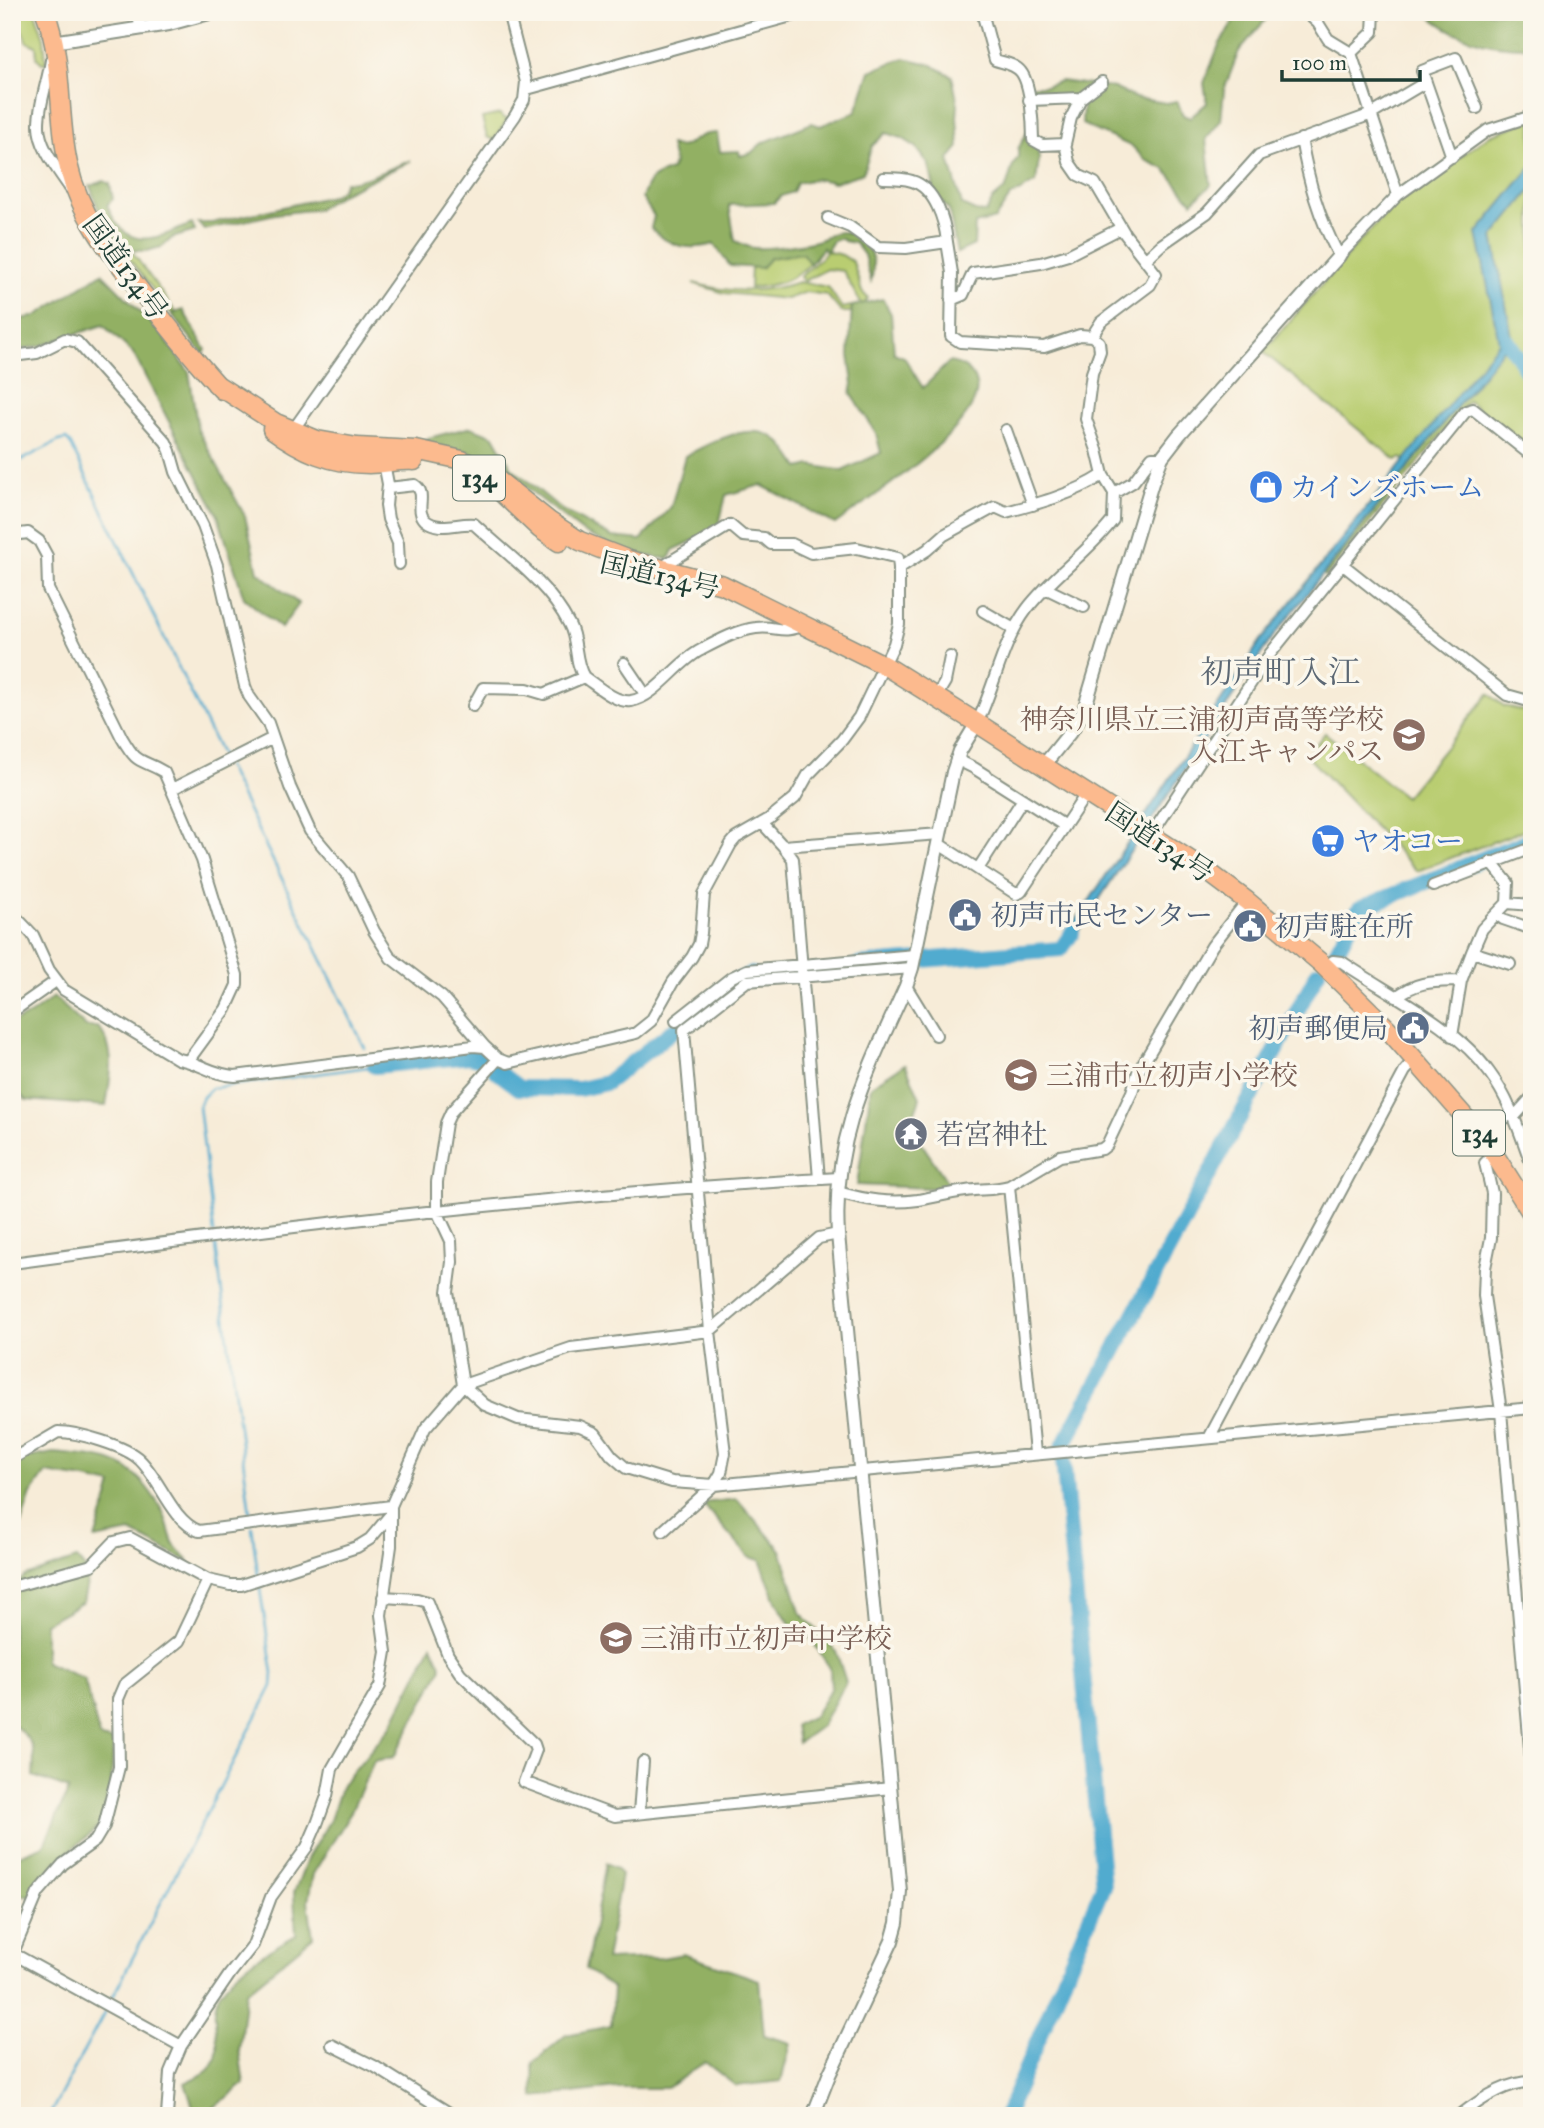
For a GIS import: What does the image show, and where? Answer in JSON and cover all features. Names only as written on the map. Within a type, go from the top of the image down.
[{"type":"highway","name":"国道134号","points":[[45,12],[53,42],[68,162],[78,198],[113,255],[228,396],[272,430],[307,452],[329,460],[378,463],[429,461],[464,470],[486,481],[540,529],[596,562],[699,583],[738,594]]},
{"type":"highway","name":"国道134号","points":[[216,384],[259,414],[317,440],[357,447],[416,450],[462,460],[489,472],[549,521],[580,541],[620,557],[723,585],[884,665],[936,697],[1151,834],[1247,901],[1325,967],[1415,1060],[1479,1134],[1532,1214]]},
{"type":"highway","points":[[272,430],[283,433],[293,430],[297,440],[309,447],[378,463],[376,455],[335,448],[317,440]]},
{"type":"street","points":[[137,12],[141,29]]},
{"type":"street","points":[[78,198],[66,183],[39,132],[39,117],[50,72],[53,42],[141,29],[191,15],[213,12]]},
{"type":"street","points":[[293,430],[515,116],[527,89],[508,12]]},
{"type":"street","points":[[527,89],[806,12]]},
{"type":"street","points":[[982,12],[995,60],[1014,66],[1022,73],[1033,114],[1032,140],[1042,145],[1065,144]]},
{"type":"street","points":[[1351,53],[1373,32],[1374,12]]},
{"type":"street","points":[[1308,14],[1318,23],[1328,39],[1351,53],[1398,195]]},
{"type":"street","points":[[1452,156],[1422,71],[1456,58],[1477,108]]},
{"type":"street","points":[[1092,336],[1101,322],[1150,285],[1156,274],[1121,228],[1095,183],[1078,175],[1069,162],[1065,144],[1072,118],[1082,98],[1102,82]]},
{"type":"street","points":[[1146,259],[1161,245],[1207,213],[1259,155],[1371,114],[1426,82]]},
{"type":"street","points":[[1029,100],[1082,98]]},
{"type":"street","points":[[1043,766],[1073,730],[1084,710],[1152,483],[1162,457],[1178,435],[1339,256],[1398,195],[1488,130],[1532,116]]},
{"type":"street","points":[[1301,139],[1309,184],[1339,256]]},
{"type":"street","points":[[813,2116],[829,2075],[881,1967],[897,1923],[900,1891],[838,1234],[839,1178],[858,1094],[906,986],[913,961],[956,759],[986,705],[1014,629],[1045,589],[1113,520],[1114,493],[1103,475],[1086,419],[1092,373],[1100,351],[1099,342],[1092,336],[1080,335],[1044,347],[960,342],[951,336],[953,273],[945,223],[936,203],[914,181],[883,178]]},
{"type":"street","points":[[828,218],[850,227],[878,247],[947,242]]},
{"type":"street","points":[[951,300],[963,295],[973,273],[1041,263],[1068,254],[1121,228]]},
{"type":"street","points":[[12,356],[37,353],[65,339],[77,342],[166,442],[176,472],[203,526],[214,556],[245,686],[268,723],[290,787],[310,831],[348,876],[374,931],[391,958],[442,997],[485,1047],[498,1059],[508,1063],[636,1033],[650,1021],[699,944],[704,894],[736,838],[762,823],[795,798],[808,775],[850,731],[894,643],[899,624],[898,558],[883,553],[857,548],[811,553],[797,545],[771,544],[764,538],[743,536],[730,524],[668,563],[665,568]]},
{"type":"street","points":[[1151,834],[1270,654],[1466,411],[1473,409],[1532,456]]},
{"type":"street","points":[[1006,430],[1033,505]]},
{"type":"street","points":[[1114,493],[1133,482],[1152,457],[1162,457]]},
{"type":"street","points":[[378,463],[387,469],[388,520],[398,543],[399,565]]},
{"type":"street","points":[[899,568],[944,535],[995,507],[1006,512],[1033,505],[1084,488],[1103,475]]},
{"type":"street","points":[[388,488],[415,485],[421,493],[420,512],[425,519],[443,526],[474,524],[548,591],[570,626],[577,646],[580,671],[584,677],[620,700],[630,701],[645,694],[692,654],[739,632],[766,627],[784,632],[804,625]]},
{"type":"street","points":[[12,535],[28,533],[38,541],[47,556],[48,589],[122,738],[132,756],[139,762],[164,772],[202,860],[237,975],[237,985],[226,1009],[188,1061]]},
{"type":"street","points":[[1342,564],[1507,695],[1532,702]]},
{"type":"street","points":[[1045,589],[1084,607]]},
{"type":"street","points":[[983,611],[1014,629]]},
{"type":"street","points":[[936,697],[945,682],[950,657]]},
{"type":"street","points":[[624,663],[645,694]]},
{"type":"street","points":[[474,706],[483,688],[527,690],[544,694],[584,677]]},
{"type":"street","points":[[12,678],[12,702]]},
{"type":"street","points":[[172,789],[273,738]]},
{"type":"street","points":[[956,759],[1065,826]]},
{"type":"street","points":[[783,846],[939,839],[1016,894],[1021,892],[1086,794]]},
{"type":"street","points":[[978,869],[1023,799]]},
{"type":"street","points":[[762,823],[793,859],[819,1179]]},
{"type":"street","points":[[1433,886],[1532,848]]},
{"type":"street","points":[[1452,1036],[1461,981],[1472,952],[1482,929],[1507,903],[1508,883],[1491,862]]},
{"type":"street","points":[[838,1192],[866,1200],[888,1202],[1009,1186],[1060,1156],[1079,1151],[1095,1151],[1107,1144],[1132,1092],[1138,1072],[1212,946],[1247,901]]},
{"type":"street","points":[[1507,903],[1532,905]]},
{"type":"street","points":[[12,913],[33,934],[56,981],[74,998],[178,1059],[222,1076],[473,1046],[485,1047]]},
{"type":"street","points":[[1497,914],[1526,928]]},
{"type":"street","points":[[1472,952],[1510,964]]},
{"type":"street","points":[[1325,967],[1338,960],[1396,997],[1477,1056],[1514,1115],[1532,1166]]},
{"type":"street","points":[[680,1026],[742,983],[802,971],[913,961]]},
{"type":"street","points":[[13,1008],[56,981]]},
{"type":"street","points":[[1396,997],[1422,983],[1461,981]]},
{"type":"street","points":[[906,986],[936,1035]]},
{"type":"street","points":[[662,1003],[680,1026],[698,1187],[710,1331],[725,1453],[721,1473],[714,1485],[663,1531]]},
{"type":"street","points":[[498,1059],[459,1101],[446,1123],[437,1182],[437,1211],[450,1241],[452,1262],[448,1292],[463,1385],[485,1405],[518,1419],[580,1426],[595,1433],[612,1456],[626,1468],[672,1482],[714,1485],[1532,1408]]},
{"type":"street","points":[[1209,1438],[1405,1071],[1415,1060]]},
{"type":"street","points":[[1479,1134],[1514,1115],[1532,1097]]},
{"type":"street","points":[[1494,1154],[1485,1163],[1492,1193],[1491,1238],[1485,1268],[1484,1296],[1501,1411],[1532,1772]]},
{"type":"street","points":[[12,1263],[437,1211],[698,1187],[839,1178]]},
{"type":"street","points":[[1009,1186],[1035,1453]]},
{"type":"street","points":[[12,1587],[92,1565],[114,1542],[130,1538],[208,1580],[230,1585],[254,1582],[357,1547],[370,1539],[391,1510],[425,1429],[463,1385],[571,1348],[710,1331],[819,1238],[838,1234]]},
{"type":"street","points":[[12,1459],[58,1432],[112,1446],[140,1460],[169,1501],[193,1529],[199,1531],[391,1510]]},
{"type":"street","points":[[167,2116],[170,2073],[181,2046],[253,1945],[271,1897],[307,1846],[317,1824],[327,1796],[332,1769],[380,1686],[386,1652],[382,1615],[391,1546],[391,1510]]},
{"type":"street","points":[[181,2046],[12,1954],[38,1894],[63,1864],[94,1841],[104,1826],[119,1767],[118,1699],[124,1685],[179,1641],[208,1580]]},
{"type":"street","points":[[383,1597],[427,1602],[448,1655],[460,1673],[534,1744],[536,1750],[524,1782],[615,1816],[891,1788]]},
{"type":"street","points":[[639,1813],[643,1762]]},
{"type":"street","points":[[332,2045],[374,2066],[453,2116]]},
{"type":"street","points":[[1459,2116],[1474,2104],[1512,2085],[1532,2082]]},
{"type":"green space","points":[[14,12],[35,12],[44,38],[46,63],[37,58],[36,46],[27,42]]},
{"type":"green space","points":[[1240,12],[1272,12],[1239,51],[1224,90],[1221,120],[1206,139],[1211,185],[1192,202],[1165,169],[1145,160],[1133,147],[1082,124],[1083,104],[1031,96],[1029,86],[1046,86],[1061,81],[1114,88],[1135,98],[1167,103],[1177,101],[1183,115],[1190,118],[1207,103],[1204,83],[1219,45]]},
{"type":"green space","points":[[1425,12],[1532,12],[1532,47],[1503,46],[1475,40],[1448,29]]},
{"type":"green space","points":[[904,58],[930,64],[952,76],[958,105],[959,147],[949,159],[962,205],[986,213],[993,199],[1006,188],[1018,157],[1018,149],[1029,129],[1035,130],[1039,158],[1036,182],[1010,197],[995,219],[975,224],[974,245],[957,253],[949,210],[936,196],[929,165],[916,147],[902,138],[886,133],[872,146],[863,173],[835,182],[815,179],[797,183],[793,192],[781,196],[774,203],[729,205],[735,241],[750,247],[769,248],[806,243],[840,232],[853,234],[865,243],[872,257],[871,281],[864,255],[855,243],[842,238],[833,241],[826,252],[823,248],[810,264],[802,253],[770,258],[761,268],[730,266],[714,244],[680,246],[651,228],[654,216],[642,198],[652,179],[671,170],[674,163],[670,145],[684,146],[706,134],[717,133],[720,152],[739,151],[740,156],[751,153],[762,143],[812,123],[820,126],[856,112],[870,71]]},
{"type":"green space","points":[[500,114],[503,118],[508,118],[494,140],[487,137],[482,118]]},
{"type":"green space","points":[[1532,120],[1532,166],[1477,233],[1500,342],[1406,461],[1402,458],[1396,460],[1263,352],[1359,242],[1397,203],[1490,135]]},
{"type":"green space","points":[[411,161],[343,193],[318,209],[275,214],[204,230],[198,223],[212,223],[332,196],[341,190],[345,182],[361,180]]},
{"type":"green space","points":[[104,181],[110,184],[113,199],[107,205],[123,230],[132,236],[153,238],[192,224],[195,231],[172,238],[162,247],[146,251],[126,250],[114,239],[101,217],[90,186]]},
{"type":"green space","points":[[1532,189],[1532,375],[1514,347],[1493,237]]},
{"type":"green space","points":[[827,246],[829,252],[842,255],[853,262],[862,292],[868,298],[865,303],[861,304],[843,271],[827,269],[804,281],[800,277],[823,256]]},
{"type":"green space","points":[[125,253],[133,253],[176,313],[172,314]]},
{"type":"green space","points":[[802,253],[810,264],[795,276],[776,284],[750,288],[751,267],[761,268],[770,258]]},
{"type":"green space","points":[[102,273],[160,332],[189,372],[198,430],[245,516],[258,572],[299,604],[281,628],[244,598],[217,513],[133,353],[103,325],[40,346],[12,351],[12,321],[36,316]]},
{"type":"green space","points":[[799,282],[828,287],[842,308],[852,306],[851,312],[841,312],[827,295],[806,292],[787,299],[724,293],[693,283],[719,289],[746,290]]},
{"type":"green space","points":[[883,299],[891,314],[894,353],[904,357],[923,388],[949,362],[954,363],[966,368],[972,375],[976,384],[974,401],[963,420],[944,440],[896,480],[835,524],[761,485],[726,495],[718,529],[673,550],[669,559],[629,553],[584,533],[503,469],[468,452],[427,445],[428,438],[471,427],[494,436],[512,468],[562,510],[612,537],[641,540],[671,507],[685,456],[719,439],[744,432],[768,435],[782,444],[799,468],[811,465],[842,471],[881,453],[876,433],[851,393],[853,384],[849,355],[852,306]]},
{"type":"green space","points":[[183,310],[206,350],[203,354],[172,314]]},
{"type":"green space","points":[[1504,348],[1507,348],[1532,387],[1532,450],[1468,401],[1326,577],[1324,575]]},
{"type":"green space","points":[[1489,694],[1504,706],[1532,713],[1532,827],[1417,871],[1307,756],[1325,733],[1405,797]]},
{"type":"green space","points":[[54,997],[86,1027],[98,1027],[104,1036],[111,1065],[106,1106],[26,1100],[12,1087],[12,1023],[31,1014]]},
{"type":"green space","points":[[905,1064],[920,1098],[910,1126],[952,1189],[857,1185],[871,1086]]},
{"type":"green space","points":[[53,1453],[104,1459],[129,1470],[151,1493],[164,1514],[175,1546],[189,1562],[131,1532],[95,1539],[112,1485],[46,1473],[31,1494],[12,1550],[12,1467],[26,1458]]},
{"type":"green space","points":[[737,1499],[781,1550],[800,1612],[836,1651],[846,1682],[821,1726],[798,1743],[795,1725],[814,1716],[831,1689],[830,1668],[811,1639],[790,1624],[776,1601],[760,1560],[749,1557],[702,1503]]},
{"type":"green space","points":[[77,1559],[89,1573],[83,1602],[45,1623],[45,1662],[84,1679],[100,1738],[114,1741],[111,1784],[100,1826],[55,1863],[31,1896],[12,1894],[12,1858],[44,1845],[69,1789],[33,1776],[33,1748],[22,1732],[12,1726],[12,1586],[26,1576]]},
{"type":"green space","points":[[432,1645],[442,1667],[394,1757],[374,1761],[350,1814],[313,1874],[308,1901],[313,1937],[246,1992],[239,2050],[244,2084],[203,2116],[196,2116],[185,2083],[207,2071],[216,2059],[215,2011],[220,1993],[245,1967],[296,1935],[294,1893],[308,1857],[330,1820],[342,1785],[391,1726]]},
{"type":"green space","points":[[606,1863],[616,1868],[621,1875],[606,1960],[662,1958],[683,1954],[759,1980],[764,2035],[791,2043],[781,2081],[736,2086],[705,2062],[667,2088],[617,2088],[534,2097],[533,2063],[566,2035],[611,2026],[613,1988],[586,1969]]},
{"type":"water","points":[[1532,166],[1532,189],[1493,237],[1514,347],[1504,348],[1271,639],[1073,939],[1062,950],[1058,948],[1261,640],[1499,342],[1477,233]]},
{"type":"waterway","points":[[1507,340],[1532,379]]},
{"type":"waterway","points":[[12,465],[59,441],[66,439],[70,443],[223,759]]},
{"type":"waterway","points":[[226,765],[365,1048]]},
{"type":"waterway","points":[[1336,952],[1359,909],[1532,839]]},
{"type":"waterway","points":[[858,965],[1061,949],[1072,933]]},
{"type":"waterway","points":[[1006,2116],[1103,1886],[1062,1448],[1318,972]]},
{"type":"waterway","points":[[495,1070],[519,1088],[579,1089],[606,1083],[736,981],[752,974]]},
{"type":"waterway","points":[[375,1066],[469,1056],[482,1059]]},
{"type":"waterway","points":[[214,1233],[199,1106],[203,1097],[212,1088],[375,1066],[374,1064]]},
{"type":"waterway","points":[[215,1239],[251,1521]]},
{"type":"waterway","points":[[252,1527],[258,1576]]},
{"type":"waterway","points":[[110,2002],[272,1686],[273,1673],[259,1583]]},
{"type":"waterway","points":[[49,2116],[107,2008]]},
{"type":"place","name":"カインズホーム","points":[[1266,487]]},
{"type":"place","name":"神奈川県立三浦初声高等学校 入江キャンパス","points":[[1409,735]]},
{"type":"place","name":"ヤオコー","points":[[1328,841]]},
{"type":"place","name":"初声市民センター","points":[[965,915]]},
{"type":"place","name":"初声駐在所","points":[[1250,926]]},
{"type":"place","name":"初声郵便局","points":[[1413,1028]]},
{"type":"place","name":"三浦市立初声小学校","points":[[1021,1075]]},
{"type":"place","name":"若宮神社","points":[[911,1134]]},
{"type":"place","name":"三浦市立初声中学校","points":[[616,1638]]},
{"type":"district","name":"初声町入江","points":[[1280,672]]}]
